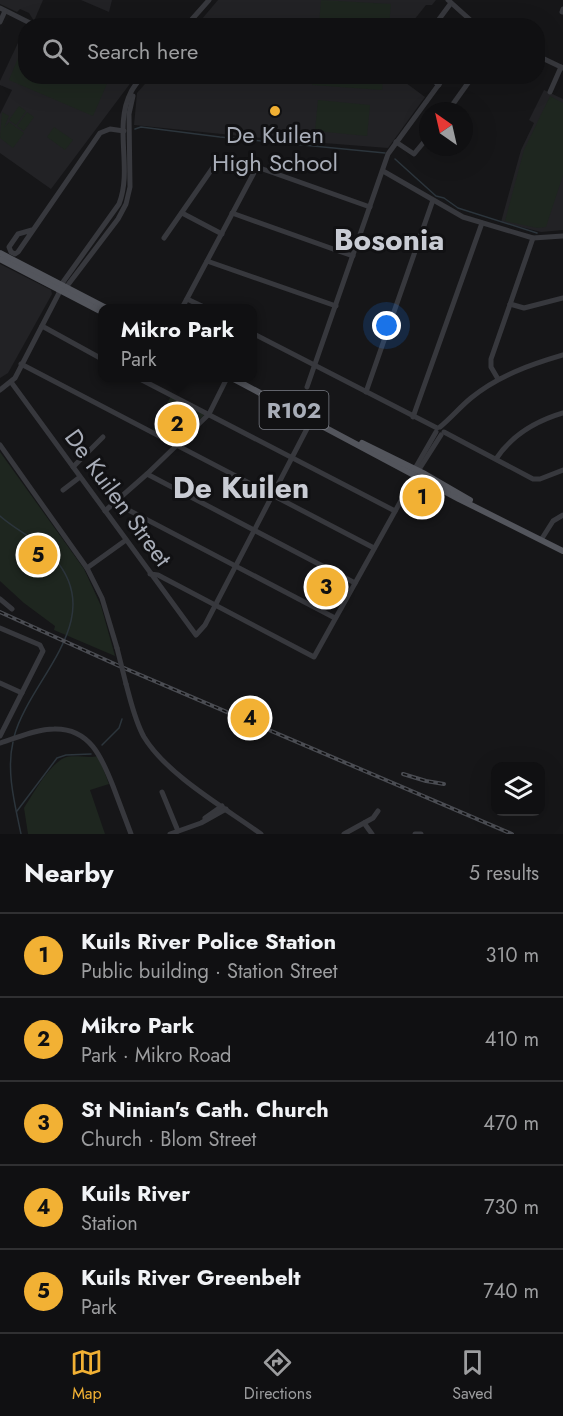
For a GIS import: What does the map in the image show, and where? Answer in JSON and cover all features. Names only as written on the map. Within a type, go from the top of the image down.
[{"type":"main road","points":[[0,253],[98,310]]},
{"type":"main road","points":[[0,259],[98,305]]},
{"type":"main road","name":"R102","points":[[240,382],[356,442],[374,448],[459,499],[563,551]]},
{"type":"street","points":[[197,0],[204,6]]},
{"type":"street","points":[[193,18],[208,0]]},
{"type":"street","points":[[439,18],[449,2],[468,18]]},
{"type":"street","points":[[0,22],[2,10],[19,18]]},
{"type":"street","points":[[545,60],[562,68],[550,92]]},
{"type":"street","points":[[0,390],[11,382],[61,289],[121,199],[130,104],[139,84]]},
{"type":"street","points":[[454,102],[467,84]]},
{"type":"street","points":[[307,387],[388,154],[439,85]]},
{"type":"street","points":[[9,247],[13,253],[18,252],[100,133],[110,129],[126,131]]},
{"type":"street","points":[[396,142],[414,154],[419,148]]},
{"type":"street","points":[[164,238],[214,166]]},
{"type":"street","points":[[184,304],[255,168],[258,167],[370,207]]},
{"type":"street","points":[[383,171],[463,217],[533,238],[563,236]]},
{"type":"street","points":[[366,392],[433,200]]},
{"type":"street","points":[[182,213],[222,234]]},
{"type":"street","points":[[232,213],[353,256]]},
{"type":"street","points":[[413,417],[482,223]]},
{"type":"street","points":[[0,253],[9,247],[20,232],[32,230]]},
{"type":"street","points":[[498,379],[491,367],[491,359],[533,238]]},
{"type":"street","points":[[207,261],[336,306]]},
{"type":"street","points":[[510,304],[524,308],[563,298]]},
{"type":"street","points":[[187,299],[196,304]]},
{"type":"street","points":[[42,326],[98,356]]},
{"type":"street","points":[[257,336],[536,479],[563,470]]},
{"type":"street","points":[[150,574],[158,575],[314,657],[440,431],[469,400],[498,379],[517,370],[563,355]]},
{"type":"street","points":[[21,364],[374,548]]},
{"type":"street","name":"De Kuilen Street","points":[[11,382],[196,635],[202,630],[216,605]]},
{"type":"street","points":[[146,382],[395,511]]},
{"type":"street","points":[[105,511],[209,414],[225,382]]},
{"type":"street","points":[[496,459],[505,447],[524,430],[563,413]]},
{"type":"street","points":[[216,605],[312,419]]},
{"type":"street","points":[[73,467],[103,437]]},
{"type":"street","points":[[0,445],[87,568],[102,598],[136,719],[154,752],[184,778],[261,834]]},
{"type":"street","points":[[147,474],[354,583]]},
{"type":"street","points":[[63,490],[80,477]]},
{"type":"street","points":[[115,503],[335,618]]},
{"type":"street","points":[[541,540],[553,521],[563,515]]},
{"type":"street","points":[[87,568],[126,540]]},
{"type":"street","points":[[0,598],[12,609]]},
{"type":"street","points":[[0,628],[40,645],[42,648],[42,655],[0,736]]},
{"type":"street","points":[[0,683],[22,693]]},
{"type":"street","points":[[3,742],[56,729],[70,731],[88,741],[97,749],[104,762],[130,834]]},
{"type":"street","points":[[162,792],[178,831]]},
{"type":"street","points":[[170,834],[193,825],[224,808]]},
{"type":"street","points":[[344,834],[374,817],[378,811]]},
{"type":"street","points":[[364,823],[372,834]]},
{"type":"street","points":[[415,834],[421,834]]},
{"type":"shaded area","points":[[0,0],[43,0],[35,18],[20,9],[17,12],[0,4]]},
{"type":"shaded area","points":[[81,0],[112,0],[109,12]]},
{"type":"shaded area","points":[[218,0],[436,0],[432,5],[426,5],[416,18],[203,18]]},
{"type":"shaded area","points":[[321,0],[391,4],[390,18],[320,18]]},
{"type":"shaded area","points":[[18,43],[18,84],[130,84],[51,189],[0,153],[0,114],[12,90],[0,85]]},
{"type":"shaded area","points":[[18,58],[18,84],[9,80]]},
{"type":"shaded area","points":[[18,84],[107,84],[93,116]]},
{"type":"shaded area","name":"De Kuilen High School","points":[[145,84],[407,84],[425,97],[419,102],[419,105],[388,148],[134,125],[137,93]]},
{"type":"shaded area","points":[[312,84],[382,84],[382,90]]},
{"type":"shaded area","points":[[544,90],[563,99],[563,230],[541,232],[501,222],[521,150],[534,123],[529,120]]},
{"type":"shaded area","points":[[550,96],[563,103],[563,175],[546,227],[537,228],[505,221],[524,150]]},
{"type":"shaded area","points":[[318,100],[370,105],[367,136],[315,131]]},
{"type":"shaded area","points":[[19,106],[26,111],[16,125],[9,120]]},
{"type":"shaded area","points":[[2,112],[9,116],[4,128],[9,122],[24,133],[13,148],[0,138]]},
{"type":"shaded area","points":[[27,112],[34,117],[24,131],[17,126]]},
{"type":"shaded area","points":[[54,127],[73,140],[65,150],[47,137]]},
{"type":"shaded area","points":[[0,264],[51,290],[52,294],[8,373],[0,378]]},
{"type":"shaded area","points":[[171,396],[204,415],[177,442],[153,430]]},
{"type":"shaded area","points":[[0,452],[84,569],[101,606],[115,656],[54,630],[55,626],[24,603],[0,581]]},
{"type":"shaded area","points":[[98,756],[109,784],[90,790],[105,834],[28,834],[24,808],[53,767],[68,757]]},
{"type":"waterway","points":[[135,129],[141,127],[385,153]]},
{"type":"waterway","points":[[395,159],[436,196],[444,198],[458,208],[537,233]]},
{"type":"waterway","points":[[0,516],[42,546],[54,558],[69,581],[73,604],[69,627],[60,649],[22,715],[14,737]]},
{"type":"waterway","points":[[102,745],[119,728],[122,719]]},
{"type":"waterway","points":[[13,742],[10,765],[21,834]]},
{"type":"waterway","points":[[17,811],[57,758],[66,755],[91,754]]},
{"type":"railway","points":[[0,612],[117,665],[512,834]]},
{"type":"railway","points":[[403,774],[444,784]]},
{"type":"place","name":"De Kuilen High School","points":[[275,111]]},
{"type":"place","name":"Mikro Park","points":[[177,424]]},
{"type":"place","name":"Kuils River Police Station","points":[[422,497]]},
{"type":"place","name":"Kuils River Greenbelt","points":[[38,555]]},
{"type":"place","name":"St Ninian's Cath. Church","points":[[326,587]]},
{"type":"place","name":"Kuils River","points":[[250,718]]},
{"type":"district","name":"Bosonia","points":[[389,240]]},
{"type":"district","name":"De Kuilen","points":[[241,488]]}]
